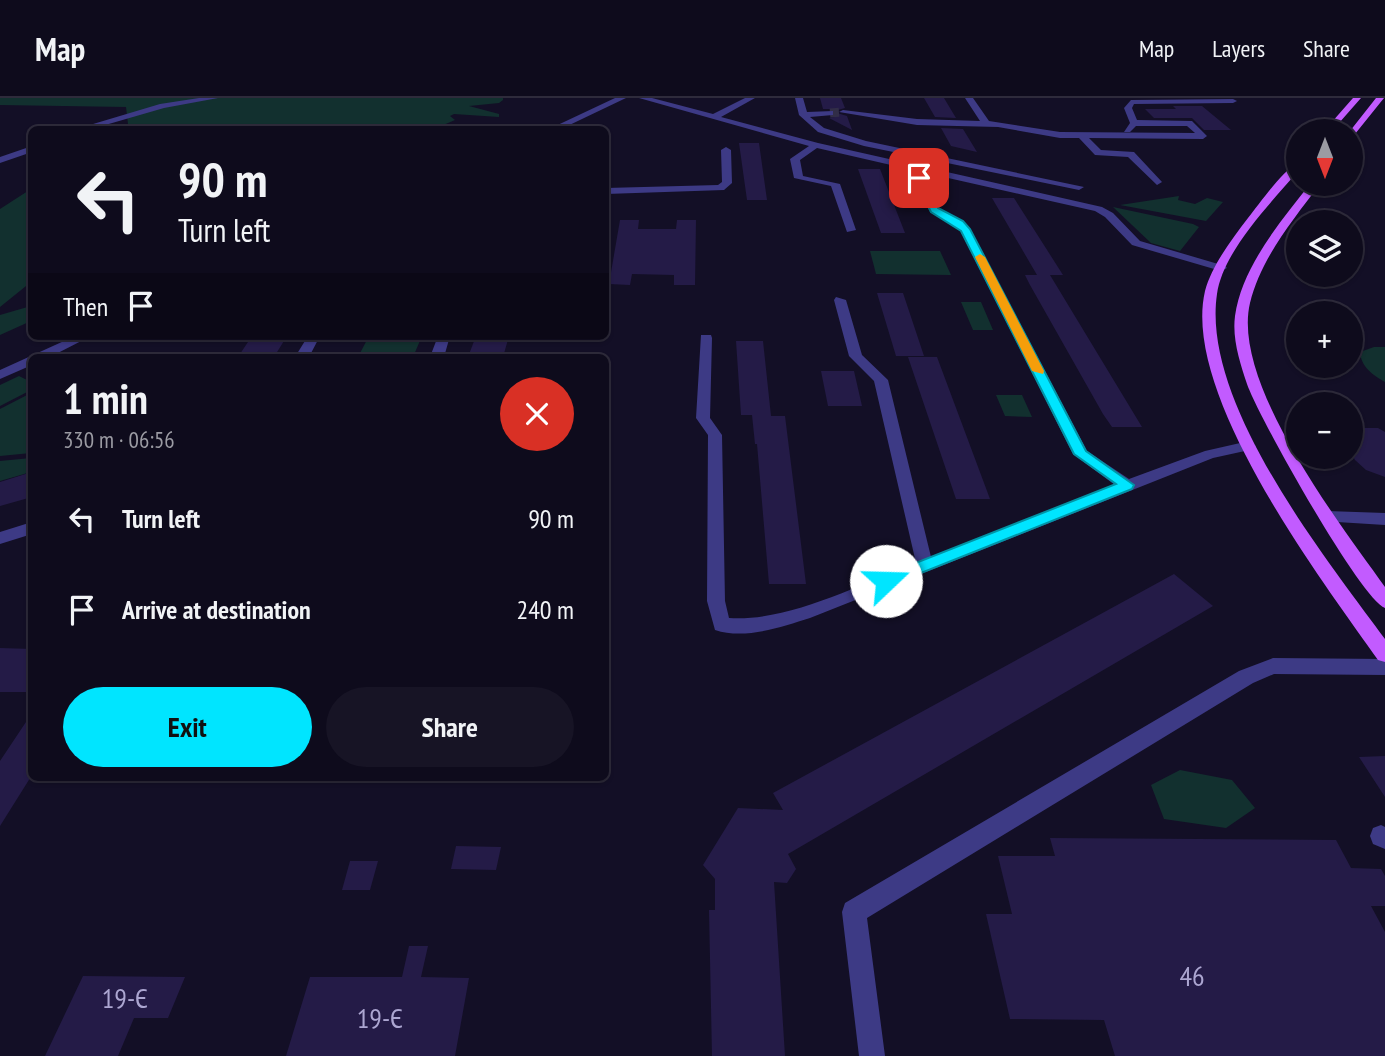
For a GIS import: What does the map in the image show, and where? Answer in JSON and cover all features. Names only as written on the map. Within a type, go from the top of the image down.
[{"type":"main road","points":[[1339,119],[1357,98]]},
{"type":"main road","points":[[1363,120],[1380,98]]},
{"type":"main road","points":[[1286,180],[1254,219],[1221,268],[1211,293],[1208,320],[1212,351],[1224,388],[1249,446],[1289,516],[1385,654]]},
{"type":"main road","points":[[1306,196],[1261,261],[1240,319],[1244,349],[1254,381],[1284,447],[1327,517],[1385,601]]},
{"type":"street","points":[[91,126],[163,106],[214,98]]},
{"type":"street","points":[[560,126],[622,98]]},
{"type":"street","points":[[643,98],[816,145],[1098,209],[1109,215],[1136,243],[1221,268]]},
{"type":"street","points":[[712,118],[751,98]]},
{"type":"street","points":[[799,98],[803,115],[821,130],[864,142],[1079,187]]},
{"type":"street","points":[[969,98],[985,122]]},
{"type":"street","points":[[1134,123],[1128,108],[1130,102],[1233,101]]},
{"type":"street","points":[[843,112],[917,122],[985,122],[1038,133],[1082,136],[1203,136],[1189,123],[1134,123],[1127,130],[1082,136]]},
{"type":"street","points":[[803,115],[830,113]]},
{"type":"street","points":[[1082,136],[1098,153],[1131,154],[1157,182]]},
{"type":"street","points":[[816,145],[795,159],[799,178],[835,184],[850,230]]},
{"type":"street","points":[[609,191],[720,188],[727,183],[726,150]]},
{"type":"street","points":[[3,160],[28,151]]},
{"type":"street","points":[[922,170],[919,178],[930,205],[965,229],[1081,454],[1127,485]]},
{"type":"street","points":[[840,300],[856,356],[881,380],[925,566]]},
{"type":"street","points":[[706,338],[703,418],[715,435],[716,601],[722,625],[737,628],[760,625],[925,566],[1210,454],[1249,446]]},
{"type":"street","points":[[45,354],[76,340]]},
{"type":"street","points":[[54,350],[64,354]]},
{"type":"street","points":[[0,375],[28,362]]},
{"type":"street","points":[[1327,517],[1385,519]]},
{"type":"street","points":[[0,538],[28,529]]},
{"type":"street","points":[[872,1056],[854,912],[1246,677],[1273,666],[1385,667]]},
{"type":"green space","points":[[0,98],[503,98],[499,103],[469,106],[499,114],[499,117],[454,114],[450,116],[455,120],[441,126],[126,126],[126,107],[0,105]]},
{"type":"green space","points":[[28,191],[28,284],[0,307],[0,209]]},
{"type":"green space","points":[[1179,196],[1178,200],[1195,204],[1207,198],[1223,202],[1206,221],[1120,205]]},
{"type":"green space","points":[[1113,207],[1199,227],[1180,251],[1151,243]]},
{"type":"green space","points":[[870,251],[940,251],[951,275],[876,274]]},
{"type":"green space","points":[[961,302],[981,302],[993,330],[973,330]]},
{"type":"green space","points":[[28,307],[28,322],[0,335],[0,315]]},
{"type":"green space","points":[[367,340],[420,340],[414,354],[360,354]]},
{"type":"green space","points":[[1385,347],[1385,382],[1368,370],[1363,362],[1363,351]]},
{"type":"green space","points":[[19,376],[28,380],[28,392],[0,406],[0,385]]},
{"type":"green space","points":[[28,395],[28,453],[0,456],[0,409]]},
{"type":"green space","points":[[996,395],[1022,395],[1032,417],[1005,416]]},
{"type":"green space","points":[[28,458],[28,473],[0,481],[0,461]]},
{"type":"green space","points":[[1180,770],[1232,780],[1255,808],[1226,828],[1164,819],[1151,785]]},
{"type":"building","points":[[820,98],[841,98],[845,108],[837,113],[847,116],[852,130],[829,118],[835,117],[835,109],[823,109]]},
{"type":"building","points":[[924,98],[944,98],[956,118],[935,117]]},
{"type":"building","points":[[1173,106],[1202,106],[1231,130],[1204,130],[1192,118],[1154,118],[1145,109],[1176,109]]},
{"type":"building","points":[[941,128],[963,129],[977,152],[951,146]]},
{"type":"building","points":[[739,143],[759,143],[767,200],[747,200]]},
{"type":"building","points":[[858,169],[880,169],[905,233],[881,233]]},
{"type":"building","points":[[992,198],[1014,198],[1063,275],[1050,275],[1142,427],[1112,427],[1103,414],[1030,285],[1025,275],[1037,275]]},
{"type":"building","points":[[620,220],[639,220],[638,229],[676,229],[677,220],[696,220],[695,285],[674,285],[674,275],[632,274],[630,285],[609,284]]},
{"type":"building","points":[[877,293],[903,293],[924,356],[896,356]]},
{"type":"building","points":[[249,340],[285,340],[276,354],[240,354]]},
{"type":"building","points":[[474,340],[508,340],[504,354],[469,354]]},
{"type":"building","points":[[736,341],[763,341],[771,416],[785,416],[806,584],[769,584],[757,444],[752,415],[741,415]]},
{"type":"building","points":[[908,357],[937,357],[990,499],[956,499]]},
{"type":"building","points":[[821,371],[854,371],[862,406],[828,406]]},
{"type":"building","points":[[1363,428],[1378,428],[1385,432],[1385,477],[1363,467]]},
{"type":"building","points":[[28,473],[28,498],[0,506],[0,482]]},
{"type":"building","points":[[1174,574],[1213,606],[788,854],[796,869],[787,883],[774,882],[785,1056],[712,1056],[709,910],[715,910],[715,879],[703,865],[738,808],[783,810],[773,793]]},
{"type":"building","points":[[0,648],[28,649],[28,692],[0,692]]},
{"type":"building","points":[[28,719],[28,781],[0,826],[0,761]]},
{"type":"building","points":[[1385,756],[1385,797],[1359,757]]},
{"type":"building","points":[[1050,838],[1336,840],[1351,868],[1381,869],[1385,876],[1385,906],[1371,906],[1385,932],[1385,1056],[1115,1056],[1104,1020],[1010,1019],[986,914],[1012,914],[998,856],[1055,856]]},
{"type":"building","points":[[456,846],[501,847],[496,870],[451,869]]},
{"type":"building","points":[[350,861],[378,861],[370,890],[342,890]]},
{"type":"building","points":[[409,946],[428,946],[421,977],[469,978],[455,1056],[286,1056],[310,977],[402,977]]},
{"type":"building","points":[[83,976],[185,977],[168,1018],[134,1018],[118,1056],[45,1056]]},
{"type":"tunnel","points":[[830,113],[843,112]]},
{"type":"slow traffic","points":[[980,257],[1038,371]]},
{"type":"route","points":[[886,581],[1048,519],[1127,485],[1081,454],[965,229],[934,210],[919,178]]}]
